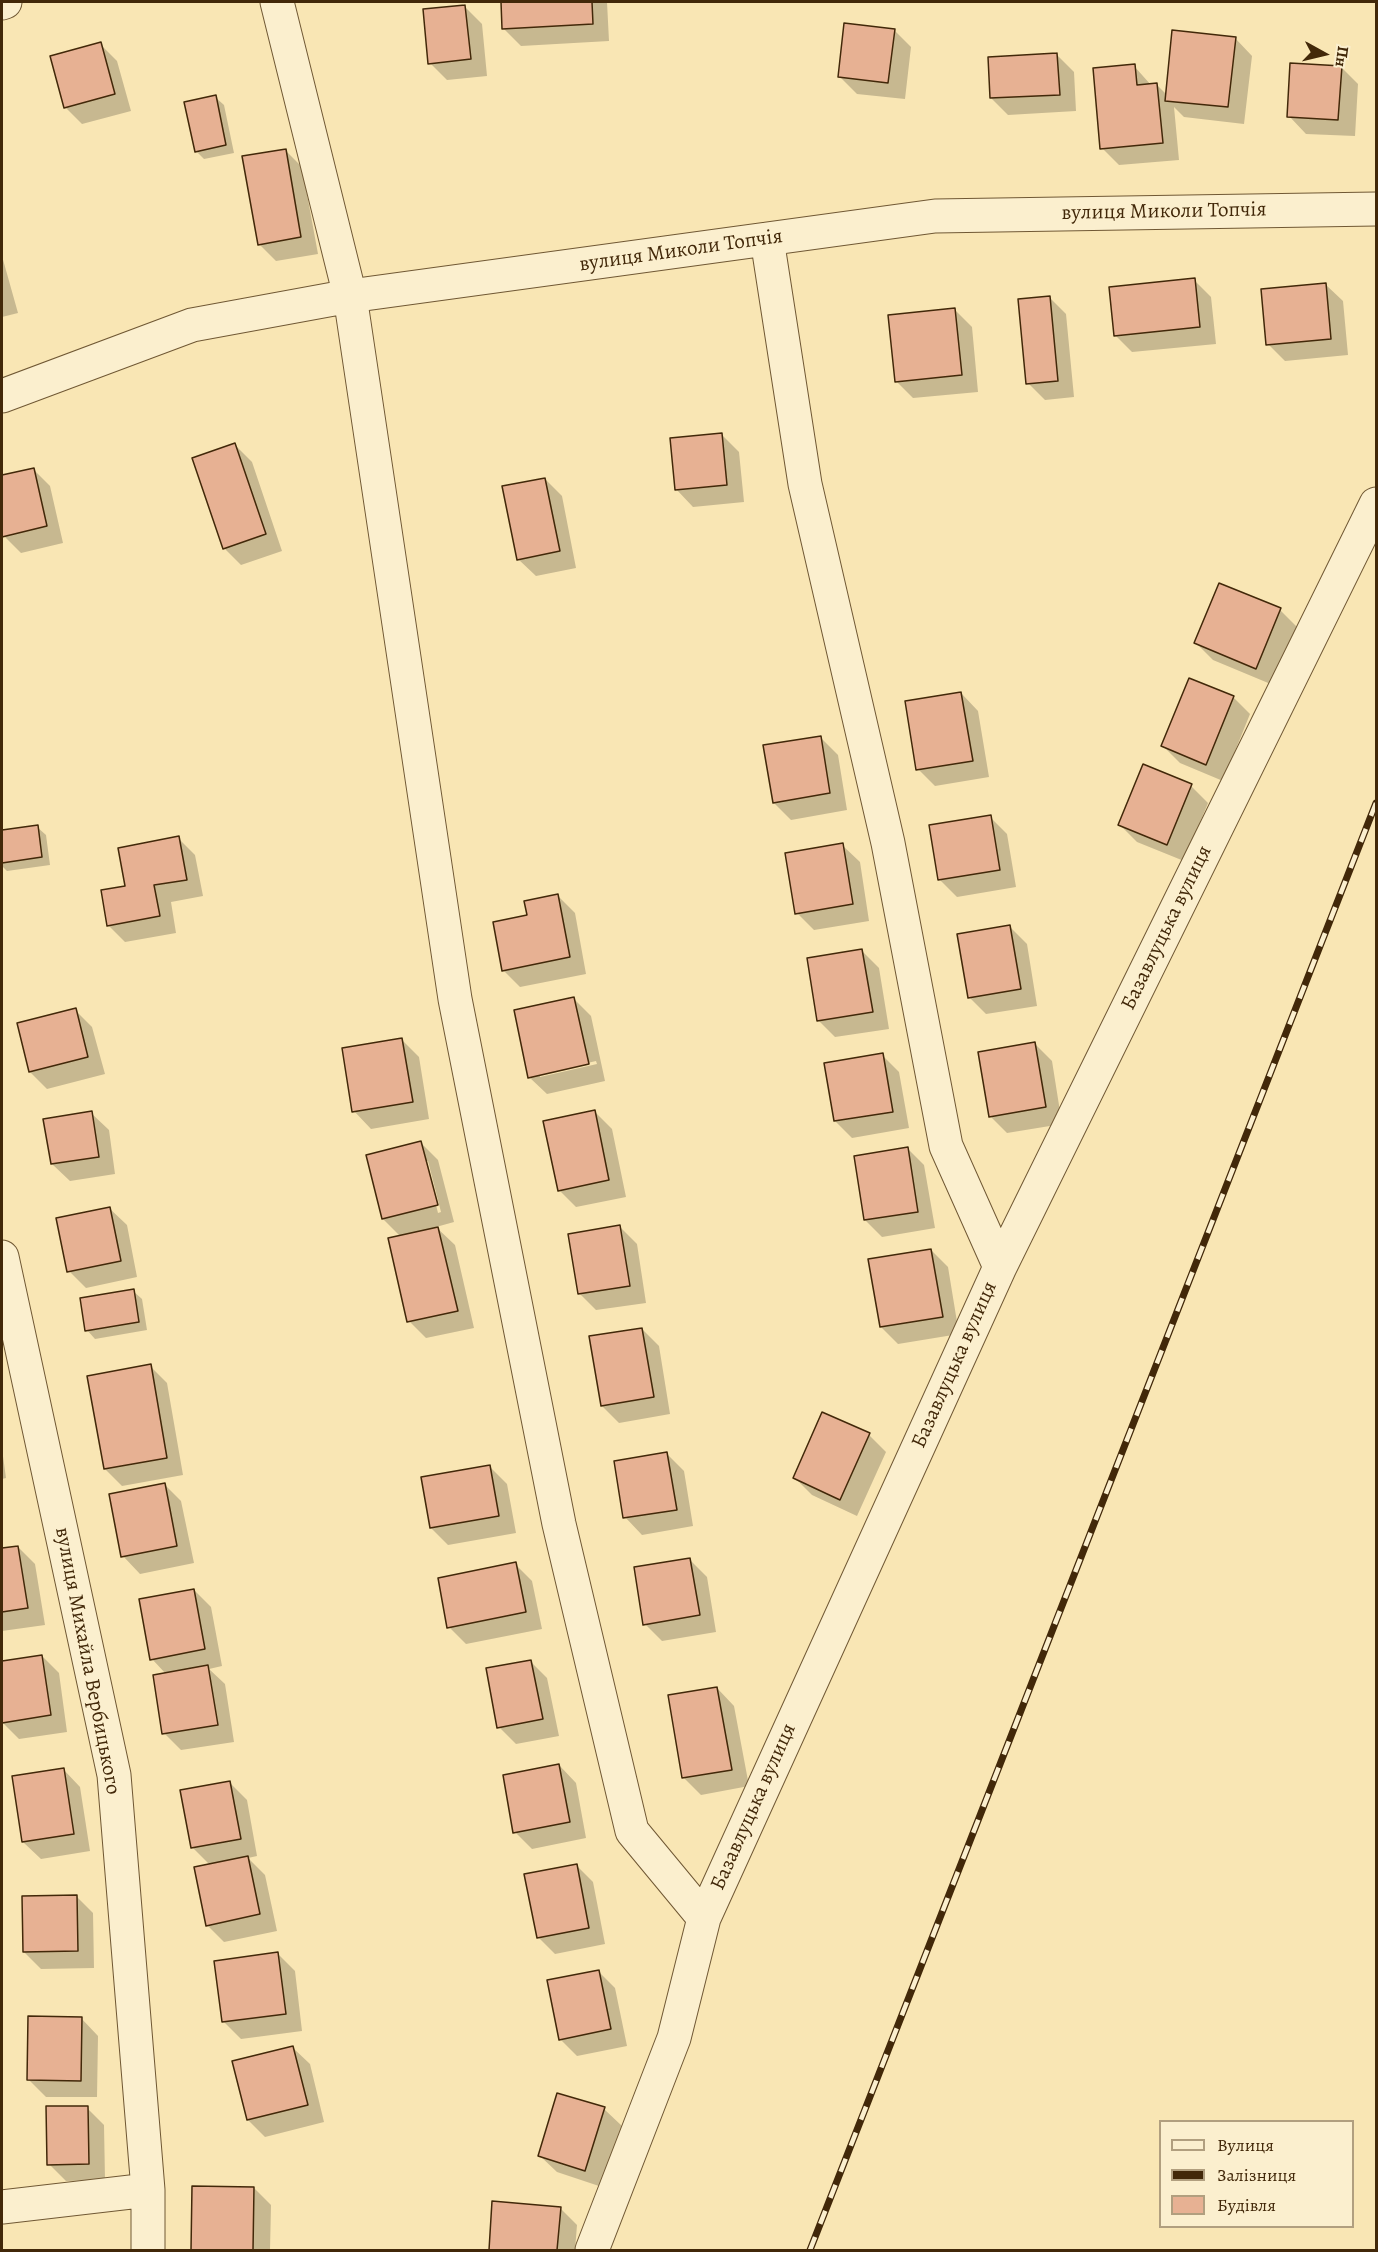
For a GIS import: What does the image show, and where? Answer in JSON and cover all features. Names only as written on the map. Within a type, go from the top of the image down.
[{"type":"street","points":[[277,2],[350,296],[455,999],[559,1524],[632,1831],[704,1918]]},
{"type":"street","name":"вулиця Миколи Топчія","points":[[2,396],[192,325],[350,296],[935,216],[1377,209]]},
{"type":"street","points":[[767,239],[805,484],[888,843],[946,1146],[1000,1267]]},
{"type":"street","name":"Базавлуцька вулиця","points":[[592,2250],[674,2038],[704,1918],[1000,1267],[1377,504]]},
{"type":"street","name":"вулиця Михайла Вербицького","points":[[2,1257],[114,1775],[148,2190],[148,2250]]},
{"type":"street","points":[[2,2206],[148,2190]]},
{"type":"building","points":[[501,2],[592,2],[593,24],[502,29]]},
{"type":"building","points":[[465,5],[471,59],[428,64],[423,9]]},
{"type":"building","points":[[844,23],[895,29],[888,83],[838,77]]},
{"type":"building","points":[[1172,30],[1236,37],[1228,107],[1165,101]]},
{"type":"building","points":[[101,42],[115,94],[64,108],[50,56]]},
{"type":"building","points":[[1057,53],[1060,95],[990,98],[988,57]]},
{"type":"building","points":[[1290,63],[1342,66],[1338,120],[1287,117]]},
{"type":"building","points":[[1135,64],[1137,85],[1157,83],[1163,143],[1100,149],[1093,68]]},
{"type":"building","points":[[216,95],[226,145],[195,152],[184,102]]},
{"type":"building","points":[[286,149],[301,237],[258,245],[242,156]]},
{"type":"building","points":[[1195,278],[1200,327],[1114,336],[1109,287]]},
{"type":"building","points":[[1326,283],[1331,339],[1266,345],[1261,289]]},
{"type":"building","points":[[1050,296],[1058,381],[1026,384],[1018,299]]},
{"type":"building","points":[[955,308],[962,375],[895,382],[888,315]]},
{"type":"building","points":[[722,433],[727,485],[675,490],[670,438]]},
{"type":"building","points":[[235,443],[266,534],[223,549],[192,458]]},
{"type":"building","points":[[34,468],[47,526],[2,537],[2,475]]},
{"type":"building","points":[[545,478],[560,551],[517,560],[502,486]]},
{"type":"building","points":[[1219,583],[1281,608],[1256,669],[1194,643]]},
{"type":"building","points":[[1189,678],[1234,696],[1206,765],[1161,746]]},
{"type":"building","points":[[961,692],[973,761],[916,770],[905,701]]},
{"type":"building","points":[[821,736],[830,793],[773,803],[763,745]]},
{"type":"building","points":[[1143,764],[1192,784],[1167,845],[1118,825]]},
{"type":"building","points":[[991,815],[1000,870],[938,880],[929,825]]},
{"type":"building","points":[[38,825],[42,857],[2,863],[2,830]]},
{"type":"building","points":[[179,836],[187,880],[154,885],[160,916],[107,926],[101,890],[125,886],[118,848]]},
{"type":"building","points":[[843,843],[853,904],[795,914],[785,853]]},
{"type":"building","points":[[558,894],[570,957],[502,971],[493,922],[527,915],[524,901]]},
{"type":"building","points":[[1010,925],[1021,989],[968,998],[957,934]]},
{"type":"building","points":[[862,949],[873,1012],[817,1021],[807,958]]},
{"type":"building","points":[[574,997],[589,1064],[528,1078],[514,1010]]},
{"type":"building","points":[[76,1008],[88,1057],[29,1072],[17,1023]]},
{"type":"building","points":[[402,1038],[413,1102],[352,1112],[342,1048]]},
{"type":"building","points":[[1035,1042],[1046,1107],[989,1117],[978,1052]]},
{"type":"building","points":[[883,1053],[893,1112],[834,1121],[824,1063]]},
{"type":"building","points":[[595,1110],[609,1180],[558,1191],[543,1121]]},
{"type":"building","points":[[92,1111],[99,1157],[51,1164],[43,1119]]},
{"type":"building","points":[[421,1141],[438,1205],[382,1219],[366,1155]]},
{"type":"building","points":[[908,1147],[918,1212],[864,1220],[854,1156]]},
{"type":"building","points":[[110,1207],[121,1261],[67,1272],[56,1218]]},
{"type":"building","points":[[620,1225],[630,1286],[578,1294],[568,1234]]},
{"type":"building","points":[[438,1227],[458,1311],[407,1322],[388,1238]]},
{"type":"building","points":[[931,1249],[943,1317],[880,1327],[868,1259]]},
{"type":"building","points":[[134,1289],[139,1322],[85,1331],[80,1298]]},
{"type":"building","points":[[642,1328],[654,1397],[601,1406],[589,1336]]},
{"type":"building","points":[[151,1364],[167,1458],[104,1469],[87,1376]]},
{"type":"building","points":[[822,1412],[870,1433],[840,1500],[793,1478]]},
{"type":"building","points":[[667,1452],[677,1510],[623,1518],[614,1461]]},
{"type":"building","points":[[490,1465],[499,1516],[430,1528],[421,1477]]},
{"type":"building","points":[[165,1483],[177,1546],[121,1557],[109,1494]]},
{"type":"building","points":[[18,1546],[28,1608],[2,1612],[2,1548]]},
{"type":"building","points":[[690,1558],[700,1615],[643,1625],[634,1567]]},
{"type":"building","points":[[516,1562],[526,1612],[447,1628],[438,1578]]},
{"type":"building","points":[[194,1589],[205,1649],[150,1660],[139,1599]]},
{"type":"building","points":[[42,1655],[51,1715],[2,1723],[2,1661]]},
{"type":"building","points":[[531,1660],[543,1719],[497,1728],[486,1668]]},
{"type":"building","points":[[208,1665],[218,1725],[162,1734],[153,1675]]},
{"type":"building","points":[[717,1687],[732,1770],[682,1778],[668,1695]]},
{"type":"building","points":[[559,1764],[570,1822],[513,1833],[503,1775]]},
{"type":"building","points":[[64,1768],[74,1834],[22,1842],[12,1776]]},
{"type":"building","points":[[230,1781],[241,1839],[191,1848],[180,1790]]},
{"type":"building","points":[[248,1856],[260,1914],[206,1926],[194,1867]]},
{"type":"building","points":[[577,1864],[589,1928],[537,1938],[524,1874]]},
{"type":"building","points":[[77,1895],[78,1951],[23,1952],[22,1896]]},
{"type":"building","points":[[278,1952],[286,2014],[222,2022],[214,1961]]},
{"type":"building","points":[[599,1970],[611,2029],[559,2040],[547,1980]]},
{"type":"building","points":[[28,2016],[82,2017],[81,2081],[27,2080]]},
{"type":"building","points":[[293,2046],[308,2105],[247,2120],[232,2061]]},
{"type":"building","points":[[557,2093],[605,2107],[585,2171],[538,2156]]},
{"type":"building","points":[[46,2106],[88,2106],[89,2164],[47,2165]]},
{"type":"building","points":[[192,2186],[254,2187],[253,2250],[191,2250]]},
{"type":"building","points":[[492,2201],[561,2207],[557,2250],[489,2250]]},
{"type":"railway","points":[[810,2250],[1376,803]]}]
